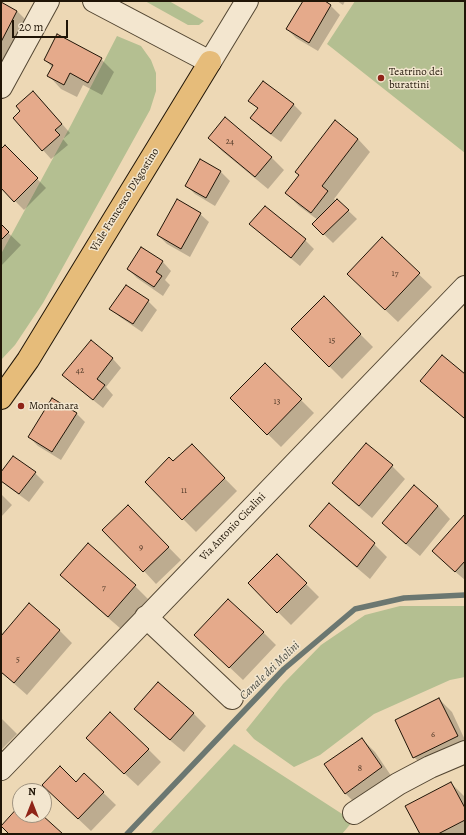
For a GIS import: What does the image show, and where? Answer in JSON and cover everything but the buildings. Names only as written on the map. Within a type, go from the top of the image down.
[{"type":"main road","name":"Viale Francesco D'Agostino","points":[[1,398],[28,360],[210,62]]},
{"type":"street","points":[[1,87],[48,1]]},
{"type":"street","points":[[94,1],[210,62]]},
{"type":"street","name":"Viale Francesco D'Agostino","points":[[210,62],[247,1]]},
{"type":"street","name":"Via Antonio Cicalini","points":[[1,769],[465,287]]},
{"type":"street","points":[[146,617],[232,698]]},
{"type":"street","points":[[354,813],[398,784],[430,767],[465,752]]},
{"type":"green space","points":[[145,1],[169,1],[204,21],[199,25],[188,25]]},
{"type":"green space","points":[[355,1],[465,1],[465,153],[327,44]]},
{"type":"green space","points":[[117,36],[141,46],[151,60],[156,73],[156,91],[150,110],[43,303],[15,345],[1,360],[1,254]]},
{"type":"green space","points":[[400,606],[465,606],[465,677],[450,680],[374,714],[320,755],[294,767],[254,739],[246,730],[283,684],[321,645],[365,615]]},
{"type":"green space","points":[[234,744],[353,821],[342,834],[150,834]]},
{"type":"waterway","name":"Canale dei Molini","points":[[127,834],[284,669],[355,609],[404,598],[465,595]]},
{"type":"place","name":"Teatrino dei burattini","points":[[381,78]]},
{"type":"place","name":"Montanara","points":[[21,406]]}]
